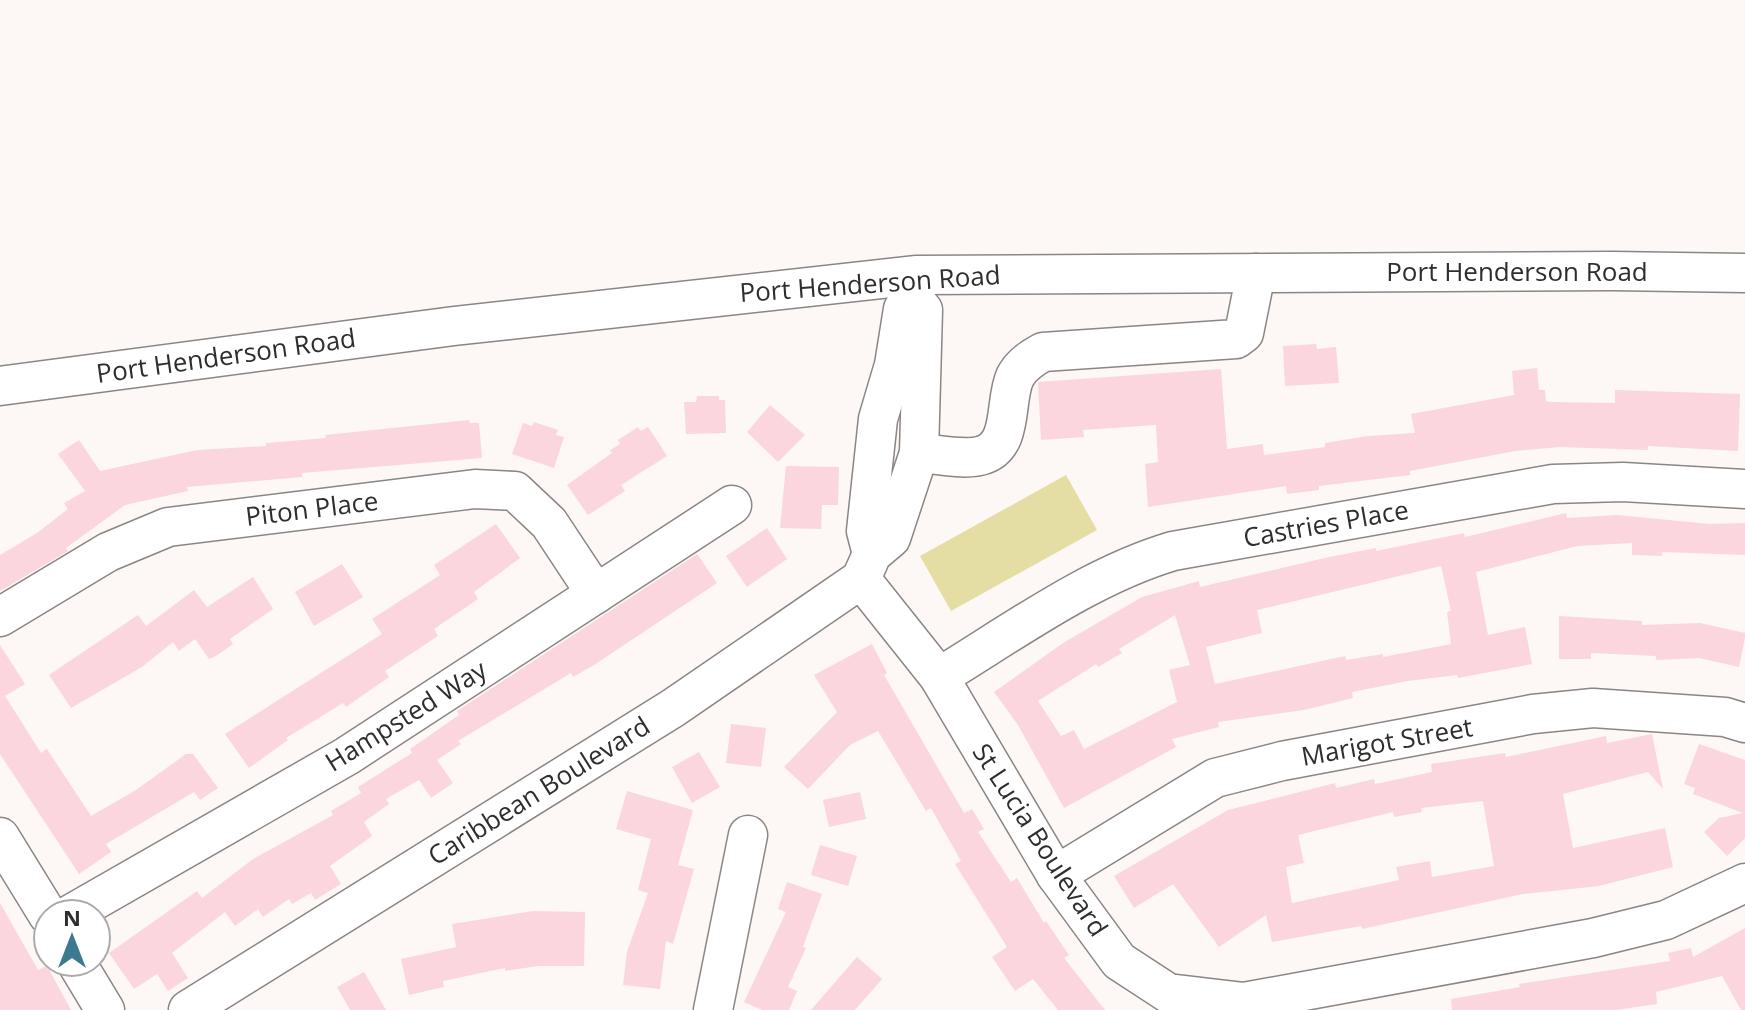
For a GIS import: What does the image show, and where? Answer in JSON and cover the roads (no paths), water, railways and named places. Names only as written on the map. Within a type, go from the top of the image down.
[{"type":"street","name":"Port Henderson Road","points":[[0,386],[454,326],[915,286],[1256,273],[1745,273]]},
{"type":"street","points":[[919,453],[980,457],[992,451],[1002,437],[1015,377],[1027,361],[1043,352],[1236,339],[1244,333],[1256,273]]},
{"type":"street","points":[[866,566],[866,531],[878,419],[894,365],[902,311],[915,286]]},
{"type":"street","name":"Caribbean Boulevard","points":[[188,1010],[673,708],[866,566],[891,538],[919,453],[923,310],[915,286]]},
{"type":"street","name":"Castries Place","points":[[939,677],[1094,584],[1144,560],[1173,551],[1553,484],[1623,482],[1745,489]]},
{"type":"street","name":"Piton Place","points":[[0,617],[108,552],[168,527],[475,489],[515,491],[549,523],[596,594]]},
{"type":"street","name":"Hampsted Way","points":[[99,898],[347,756],[732,505]]},
{"type":"street","name":"St Lucia Boulevard","points":[[866,566],[939,677],[1056,875],[1119,961],[1168,993],[1244,1006],[1593,938],[1666,920],[1745,883]]},
{"type":"street","name":"Marigot Street","points":[[1056,875],[1215,778],[1282,761],[1533,714],[1593,708],[1725,717],[1745,723]]},
{"type":"street","points":[[713,1010],[748,835]]},
{"type":"street","points":[[0,837],[38,898]]},
{"type":"street","points":[[86,978],[105,1010]]}]
